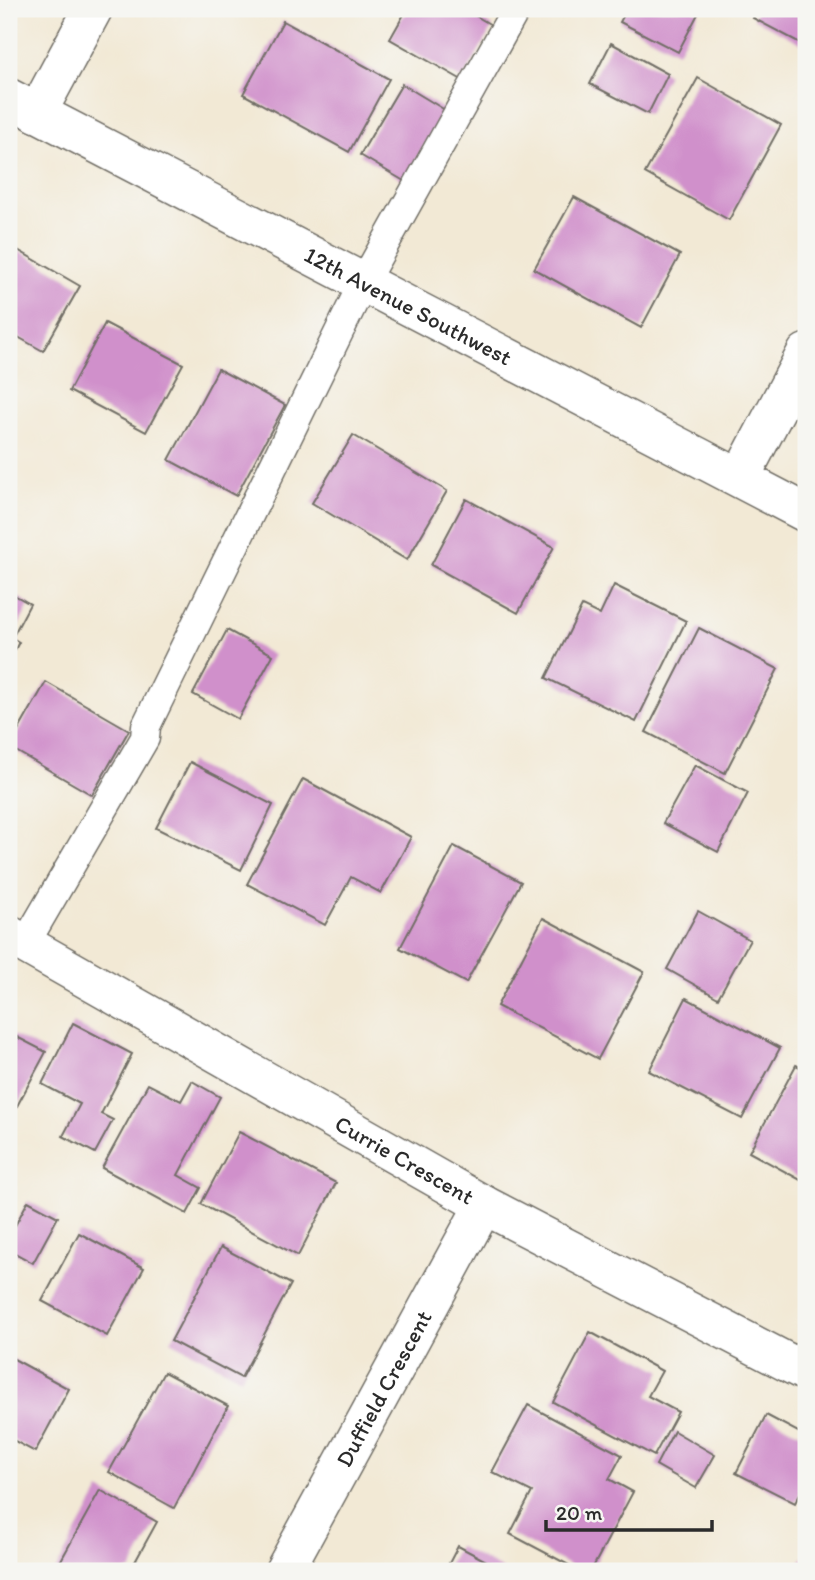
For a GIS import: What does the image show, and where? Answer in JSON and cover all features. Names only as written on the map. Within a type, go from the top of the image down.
[{"type":"street","points":[[23,106],[93,9]]},
{"type":"street","name":"12th Avenue Southwest","points":[[23,106],[806,513]]},
{"type":"street","points":[[740,478],[806,353]]},
{"type":"street","name":"Currie Crescent","points":[[17,939],[484,1205],[806,1373]]},
{"type":"street","name":"Duffield Crescent","points":[[284,1571],[484,1205]]},
{"type":"lane","points":[[17,939],[145,738],[146,726],[363,283],[516,9]]},
{"type":"building","points":[[407,9],[464,9],[493,26],[462,80],[390,39]]},
{"type":"building","points":[[627,9],[692,9],[699,12],[678,52],[620,22]]},
{"type":"building","points":[[758,9],[806,9],[806,46],[753,18]]},
{"type":"building","points":[[283,21],[389,79],[349,152],[243,94]]},
{"type":"building","points":[[611,43],[668,74],[648,114],[590,84]]},
{"type":"building","points":[[698,78],[781,125],[729,220],[645,173]]},
{"type":"building","points":[[402,84],[445,110],[404,181],[360,155]]},
{"type":"building","points":[[574,197],[680,255],[641,328],[534,269]]},
{"type":"building","points":[[9,245],[80,286],[43,351],[9,332]]},
{"type":"building","points":[[105,323],[183,364],[146,432],[69,391]]},
{"type":"building","points":[[218,369],[285,405],[236,496],[169,460]]},
{"type":"building","points":[[353,435],[447,491],[407,560],[312,503]]},
{"type":"building","points":[[466,499],[554,547],[518,613],[431,565]]},
{"type":"building","points":[[614,585],[686,621],[636,722],[546,678],[582,606],[600,615]]},
{"type":"building","points":[[9,592],[30,604],[14,634],[9,631]]},
{"type":"building","points":[[699,628],[778,669],[725,773],[646,732]]},
{"type":"building","points":[[227,630],[273,655],[238,719],[193,694]]},
{"type":"building","points":[[9,636],[19,642],[9,661]]},
{"type":"building","points":[[46,682],[129,730],[92,795],[9,747]]},
{"type":"building","points":[[190,762],[273,805],[241,870],[156,828]]},
{"type":"building","points":[[695,765],[748,793],[718,852],[663,823]]},
{"type":"building","points":[[303,779],[411,837],[381,893],[351,877],[325,925],[247,884]]},
{"type":"building","points":[[454,846],[521,882],[466,983],[400,948]]},
{"type":"building","points":[[698,911],[750,940],[718,998],[667,969]]},
{"type":"building","points":[[543,918],[644,972],[598,1059],[497,1006]]},
{"type":"building","points":[[686,998],[780,1048],[742,1119],[649,1071]]},
{"type":"building","points":[[73,1023],[132,1054],[101,1114],[113,1120],[95,1153],[63,1136],[80,1104],[42,1084]]},
{"type":"building","points":[[9,1033],[46,1052],[9,1121]]},
{"type":"building","points":[[796,1065],[806,1070],[806,1183],[749,1152]]},
{"type":"building","points":[[192,1081],[220,1097],[178,1175],[201,1188],[187,1214],[102,1168],[148,1084],[181,1101]]},
{"type":"building","points":[[239,1132],[336,1183],[298,1256],[201,1204]]},
{"type":"building","points":[[28,1201],[58,1217],[33,1263],[9,1250],[9,1237]]},
{"type":"building","points":[[79,1233],[144,1268],[107,1336],[42,1301]]},
{"type":"building","points":[[221,1247],[291,1284],[241,1378],[171,1341]]},
{"type":"building","points":[[590,1332],[662,1371],[648,1396],[678,1412],[654,1456],[553,1402]]},
{"type":"building","points":[[12,1358],[69,1389],[35,1452],[9,1438],[9,1364]]},
{"type":"building","points":[[164,1372],[228,1406],[174,1508],[109,1472]]},
{"type":"building","points":[[528,1405],[622,1455],[609,1479],[633,1492],[591,1571],[580,1571],[510,1534],[532,1492],[492,1472]]},
{"type":"building","points":[[766,1415],[806,1436],[806,1482],[795,1503],[736,1473]]},
{"type":"building","points":[[674,1431],[715,1455],[696,1488],[656,1465]]},
{"type":"building","points":[[100,1490],[157,1522],[130,1571],[55,1571]]},
{"type":"building","points":[[458,1546],[505,1571],[445,1571]]},
{"type":"building","points":[[802,1558],[806,1559],[806,1571],[796,1571]]}]
